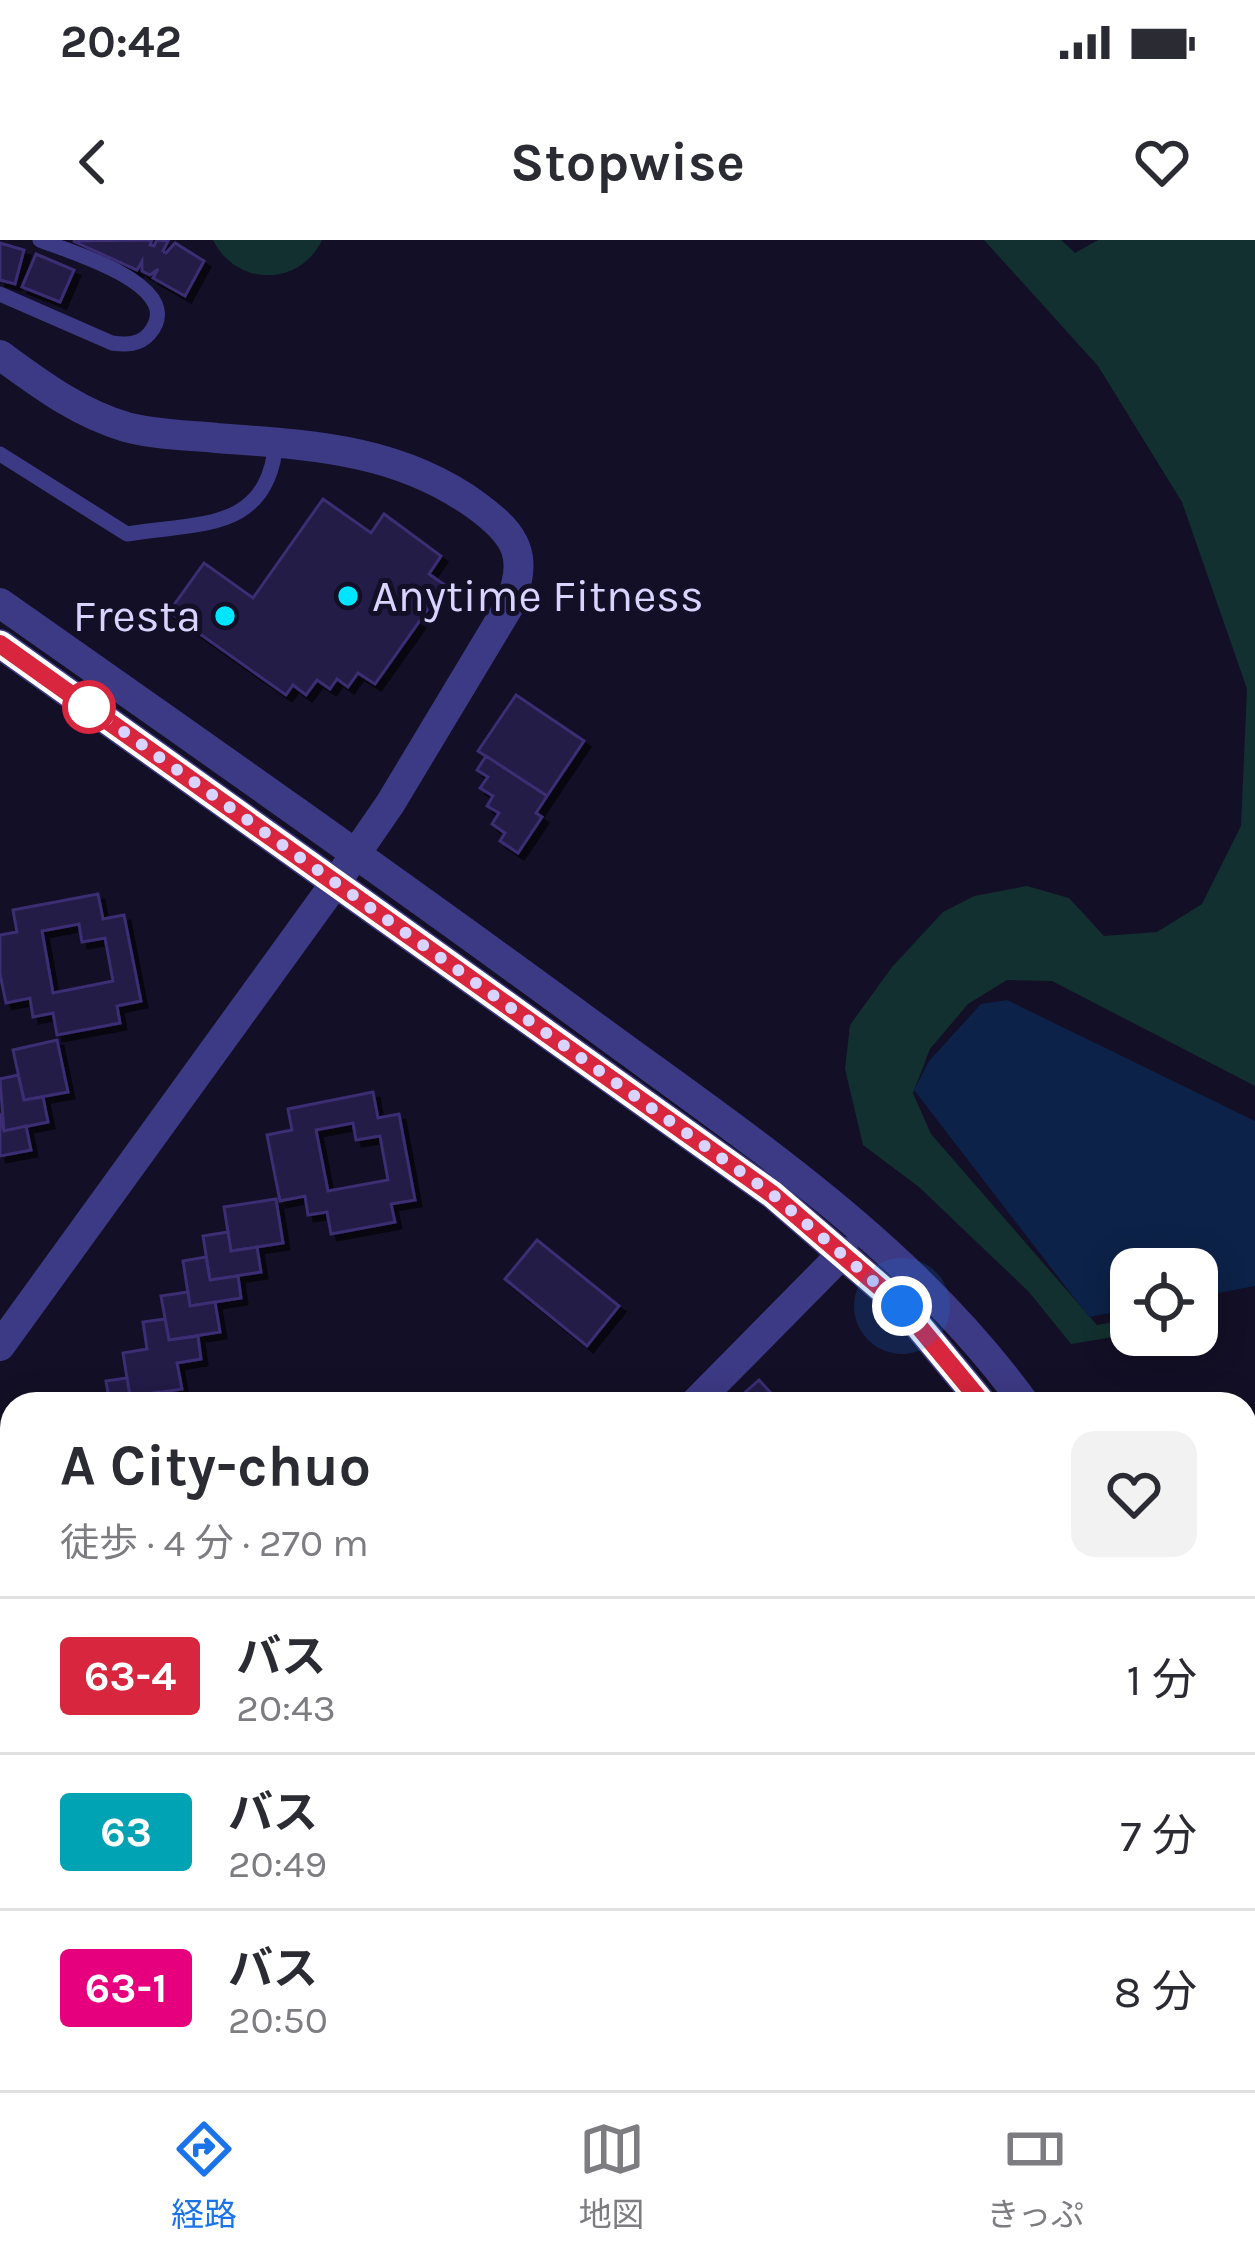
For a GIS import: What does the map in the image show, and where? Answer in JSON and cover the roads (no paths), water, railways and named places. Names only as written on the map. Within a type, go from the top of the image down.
[{"type":"street","points":[[0,355],[78,408],[130,428],[276,442],[405,465],[450,486],[501,523],[519,551],[519,581],[508,606],[356,854],[0,1346]]},
{"type":"street","points":[[0,604],[356,854],[784,1165],[918,1280],[1016,1392]]},
{"type":"street","points":[[0,644],[772,1194],[902,1306],[973,1392]]},
{"type":"street","points":[[706,1392],[844,1252]]},
{"type":"lane","points":[[0,294],[112,343],[132,344],[149,334],[157,314],[142,284],[40,240]]},
{"type":"lane","points":[[0,454],[128,534],[235,516],[257,502],[274,466],[276,442]]},
{"type":"water","points":[[1007,1000],[1255,1121],[1255,1286],[1218,1293],[1218,1248],[1110,1248],[1110,1313],[1089,1317],[914,1090],[929,1061],[981,1004]]},
{"type":"place","name":"Anytime Fitness","points":[[348,596]]},
{"type":"place","name":"Fresta","points":[[225,616]]}]
